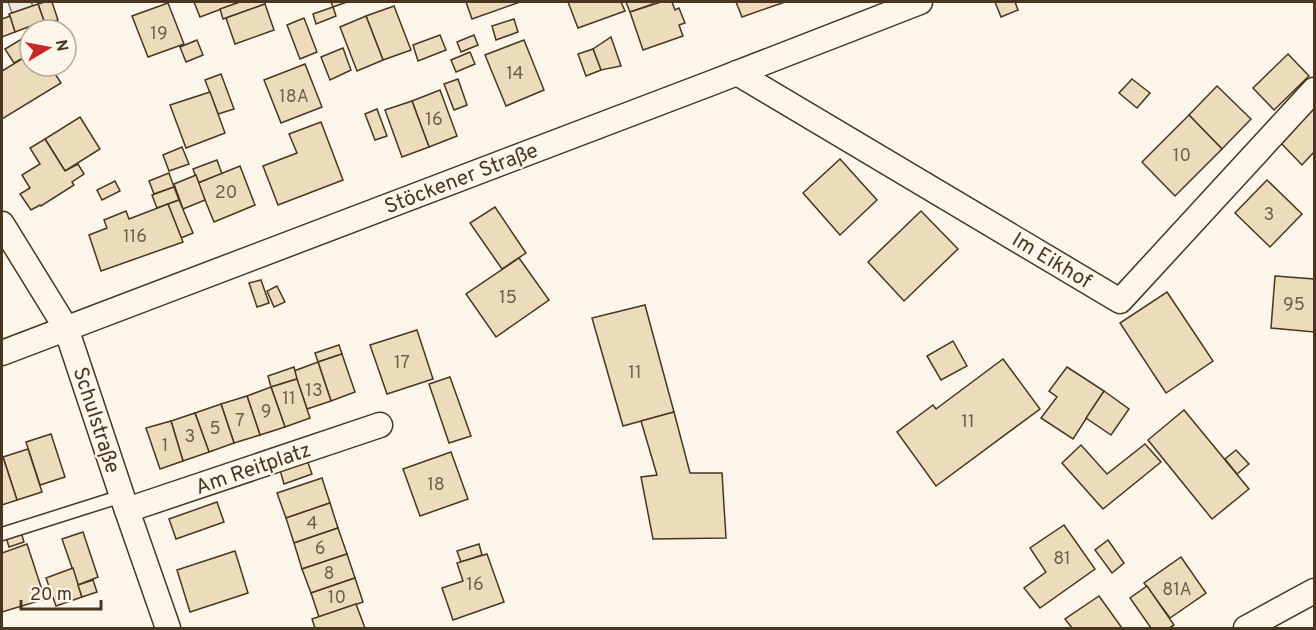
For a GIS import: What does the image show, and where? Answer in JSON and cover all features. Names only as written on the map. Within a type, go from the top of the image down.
[{"type":"street","name":"Stöckener Straße","points":[[2,352],[920,2]]},
{"type":"street","name":"Im Eikhof","points":[[737,73],[1120,301],[1314,90]]},
{"type":"street","name":"Schulstraße","points":[[2,224],[66,328],[168,628]]},
{"type":"street","name":"Am Reitplatz","points":[[124,503],[380,425]]},
{"type":"street","points":[[1246,628],[1314,591]]},
{"type":"lane","points":[[2,534],[124,503]]},
{"type":"shaded area","points":[[8,2],[31,2],[33,6],[12,13]]},
{"type":"building","points":[[52,2],[57,18],[43,18],[38,4]]},
{"type":"building","points":[[194,2],[240,2],[200,17]]},
{"type":"building","points":[[240,2],[264,2],[265,4],[223,19],[220,9]]},
{"type":"building","points":[[331,2],[347,2],[333,7]]},
{"type":"building","points":[[466,2],[520,2],[472,19]]},
{"type":"building","points":[[568,2],[621,2],[625,11],[578,28]]},
{"type":"building","points":[[626,2],[652,2],[653,4],[630,12]]},
{"type":"building","points":[[661,2],[672,2],[675,10],[679,8],[685,23],[679,25],[683,36],[643,50],[630,12]]},
{"type":"building","points":[[736,2],[785,2],[742,17]]},
{"type":"building","points":[[995,2],[1015,2],[1018,10],[1001,17]]},
{"type":"building","points":[[168,3],[184,44],[148,57],[132,16]]},
{"type":"building","points":[[38,4],[43,18],[18,18],[18,31],[15,32],[9,14]]},
{"type":"building","points":[[265,4],[274,30],[235,44],[226,18]]},
{"type":"building","points":[[394,6],[411,50],[383,60],[366,16]]},
{"type":"building","points":[[333,7],[336,16],[316,24],[313,14]]},
{"type":"building","points":[[10,16],[15,32],[2,37],[2,19]]},
{"type":"building","points":[[366,16],[383,60],[357,71],[340,27]]},
{"type":"building","points":[[304,18],[317,52],[300,59],[287,25]]},
{"type":"building","points":[[514,19],[518,32],[496,40],[492,26]]},
{"type":"building","points":[[440,35],[446,50],[418,61],[413,45]]},
{"type":"building","points":[[474,35],[478,45],[461,52],[457,42]]},
{"type":"building","points":[[611,37],[621,66],[601,70],[593,49]]},
{"type":"building","points":[[197,40],[203,55],[186,62],[180,47]]},
{"type":"building","points":[[524,40],[544,90],[506,106],[485,55]]},
{"type":"building","points":[[18,41],[18,61],[14,63],[5,49]]},
{"type":"building","points":[[343,48],[351,70],[330,80],[321,57]]},
{"type":"building","points":[[593,49],[601,70],[586,76],[578,54]]},
{"type":"building","points":[[470,52],[475,64],[456,72],[451,60]]},
{"type":"building","points":[[1288,54],[1309,76],[1274,110],[1253,88]]},
{"type":"building","points":[[18,61],[18,78],[58,78],[61,83],[2,119],[2,71]]},
{"type":"building","points":[[305,64],[322,107],[281,123],[264,80]]},
{"type":"building","points":[[221,74],[234,109],[218,114],[205,80]]},
{"type":"building","points":[[458,79],[467,105],[454,110],[444,84]]},
{"type":"building","points":[[1132,79],[1150,93],[1137,108],[1119,93]]},
{"type":"building","points":[[1217,86],[1251,119],[1222,149],[1189,115]]},
{"type":"building","points":[[440,90],[457,136],[429,147],[412,101]]},
{"type":"building","points":[[210,92],[225,133],[186,148],[170,105]]},
{"type":"building","points":[[412,101],[429,147],[402,157],[385,110]]},
{"type":"building","points":[[1314,106],[1314,152],[1302,165],[1279,141]]},
{"type":"building","points":[[377,109],[387,136],[375,140],[365,114]]},
{"type":"building","points":[[1189,115],[1222,149],[1175,196],[1142,162]]},
{"type":"building","points":[[80,117],[100,149],[65,171],[45,139]]},
{"type":"building","points":[[321,122],[343,180],[278,205],[263,166],[297,153],[289,134]]},
{"type":"building","points":[[45,139],[65,171],[78,164],[84,174],[72,182],[74,185],[31,210],[20,194],[30,188],[22,175],[40,164],[30,148]]},
{"type":"building","points":[[182,147],[189,164],[169,171],[163,155]]},
{"type":"building","points":[[840,159],[877,200],[840,235],[803,193]]},
{"type":"building","points":[[217,160],[222,174],[198,183],[193,169]]},
{"type":"building","points":[[240,166],[255,205],[214,222],[198,183]]},
{"type":"building","points":[[169,173],[174,187],[154,194],[149,181]]},
{"type":"building","points":[[196,175],[205,200],[183,209],[174,184]]},
{"type":"building","points":[[1267,180],[1302,214],[1270,247],[1235,213]]},
{"type":"building","points":[[115,181],[120,191],[102,200],[97,190]]},
{"type":"building","points":[[174,187],[179,200],[157,208],[152,195]]},
{"type":"building","points":[[179,200],[193,233],[181,238],[168,204]]},
{"type":"building","points":[[168,204],[183,242],[101,271],[89,235],[107,228],[104,220],[126,211],[129,219]]},
{"type":"building","points":[[495,207],[526,253],[502,269],[470,223]]},
{"type":"building","points":[[921,211],[958,249],[904,301],[868,262]]},
{"type":"building","points":[[519,258],[549,300],[496,337],[466,294]]},
{"type":"building","points":[[1275,276],[1314,279],[1314,332],[1271,328]]},
{"type":"building","points":[[261,280],[269,303],[257,307],[249,283]]},
{"type":"building","points":[[277,286],[285,302],[274,307],[267,291]]},
{"type":"building","points":[[1167,292],[1213,361],[1166,393],[1120,323]]},
{"type":"building","points":[[645,305],[674,412],[623,426],[592,318]]},
{"type":"building","points":[[417,330],[433,379],[387,394],[370,345]]},
{"type":"building","points":[[953,341],[967,366],[941,380],[927,356]]},
{"type":"building","points":[[339,345],[342,354],[318,362],[315,353]]},
{"type":"building","points":[[342,354],[355,392],[331,401],[318,362]]},
{"type":"building","points":[[1003,359],[1040,409],[936,486],[897,432],[933,405],[936,409]]},
{"type":"building","points":[[318,362],[331,401],[307,409],[294,371]]},
{"type":"building","points":[[294,367],[297,379],[271,387],[268,376]]},
{"type":"building","points":[[1067,367],[1104,391],[1073,439],[1041,418],[1057,397],[1049,391]]},
{"type":"building","points":[[450,377],[471,436],[449,443],[429,384]]},
{"type":"building","points":[[297,379],[310,418],[285,427],[271,387]]},
{"type":"building","points":[[271,387],[285,427],[260,435],[247,396]]},
{"type":"building","points":[[1104,391],[1129,409],[1111,435],[1086,418]]},
{"type":"building","points":[[247,396],[260,435],[234,443],[221,404]]},
{"type":"building","points":[[221,404],[234,443],[209,452],[195,413]]},
{"type":"building","points":[[1184,410],[1249,489],[1212,519],[1148,440]]},
{"type":"building","points":[[674,412],[690,473],[722,473],[726,538],[653,539],[641,477],[657,475],[641,421]]},
{"type":"building","points":[[195,413],[209,452],[183,461],[171,421]]},
{"type":"building","points":[[171,421],[183,461],[160,469],[146,428]]},
{"type":"building","points":[[51,434],[65,477],[40,485],[26,442]]},
{"type":"building","points":[[1145,444],[1161,462],[1103,509],[1062,463],[1081,445],[1107,474]]},
{"type":"building","points":[[28,449],[42,492],[17,500],[3,457]]},
{"type":"building","points":[[1236,450],[1249,464],[1237,474],[1225,459]]},
{"type":"building","points":[[451,452],[468,499],[420,516],[403,469]]},
{"type":"building","points":[[2,458],[17,500],[2,505]]},
{"type":"building","points":[[307,460],[312,474],[284,484],[280,470]]},
{"type":"building","points":[[322,478],[330,503],[286,518],[277,493]]},
{"type":"building","points":[[217,502],[224,522],[176,539],[169,519]]},
{"type":"building","points":[[330,503],[338,528],[294,543],[286,518]]},
{"type":"building","points":[[1064,525],[1095,569],[1040,608],[1024,588],[1046,572],[1030,548]]},
{"type":"building","points":[[338,528],[347,554],[302,569],[294,543]]},
{"type":"building","points":[[21,532],[24,542],[9,547],[6,537]]},
{"type":"building","points":[[83,532],[98,577],[78,585],[62,539]]},
{"type":"building","points":[[1108,540],[1124,563],[1112,573],[1095,550]]},
{"type":"building","points":[[27,544],[45,599],[2,612],[2,553]]},
{"type":"building","points":[[479,544],[482,555],[461,562],[457,551]]},
{"type":"building","points":[[235,551],[248,593],[190,612],[177,570]]},
{"type":"building","points":[[347,554],[355,578],[311,593],[302,569]]},
{"type":"building","points":[[487,554],[504,602],[453,620],[442,588],[463,581],[457,563]]},
{"type":"building","points":[[1181,557],[1206,593],[1170,618],[1144,583]]},
{"type":"building","points":[[73,568],[82,597],[56,606],[46,578]]},
{"type":"building","points":[[355,578],[363,602],[319,617],[311,593]]},
{"type":"building","points":[[93,580],[97,592],[82,597],[78,585]]},
{"type":"building","points":[[1147,586],[1174,625],[1169,628],[1151,628],[1130,598]]},
{"type":"building","points":[[1099,596],[1122,628],[1072,628],[1065,619]]},
{"type":"building","points":[[356,604],[365,628],[315,628],[312,619]]}]
